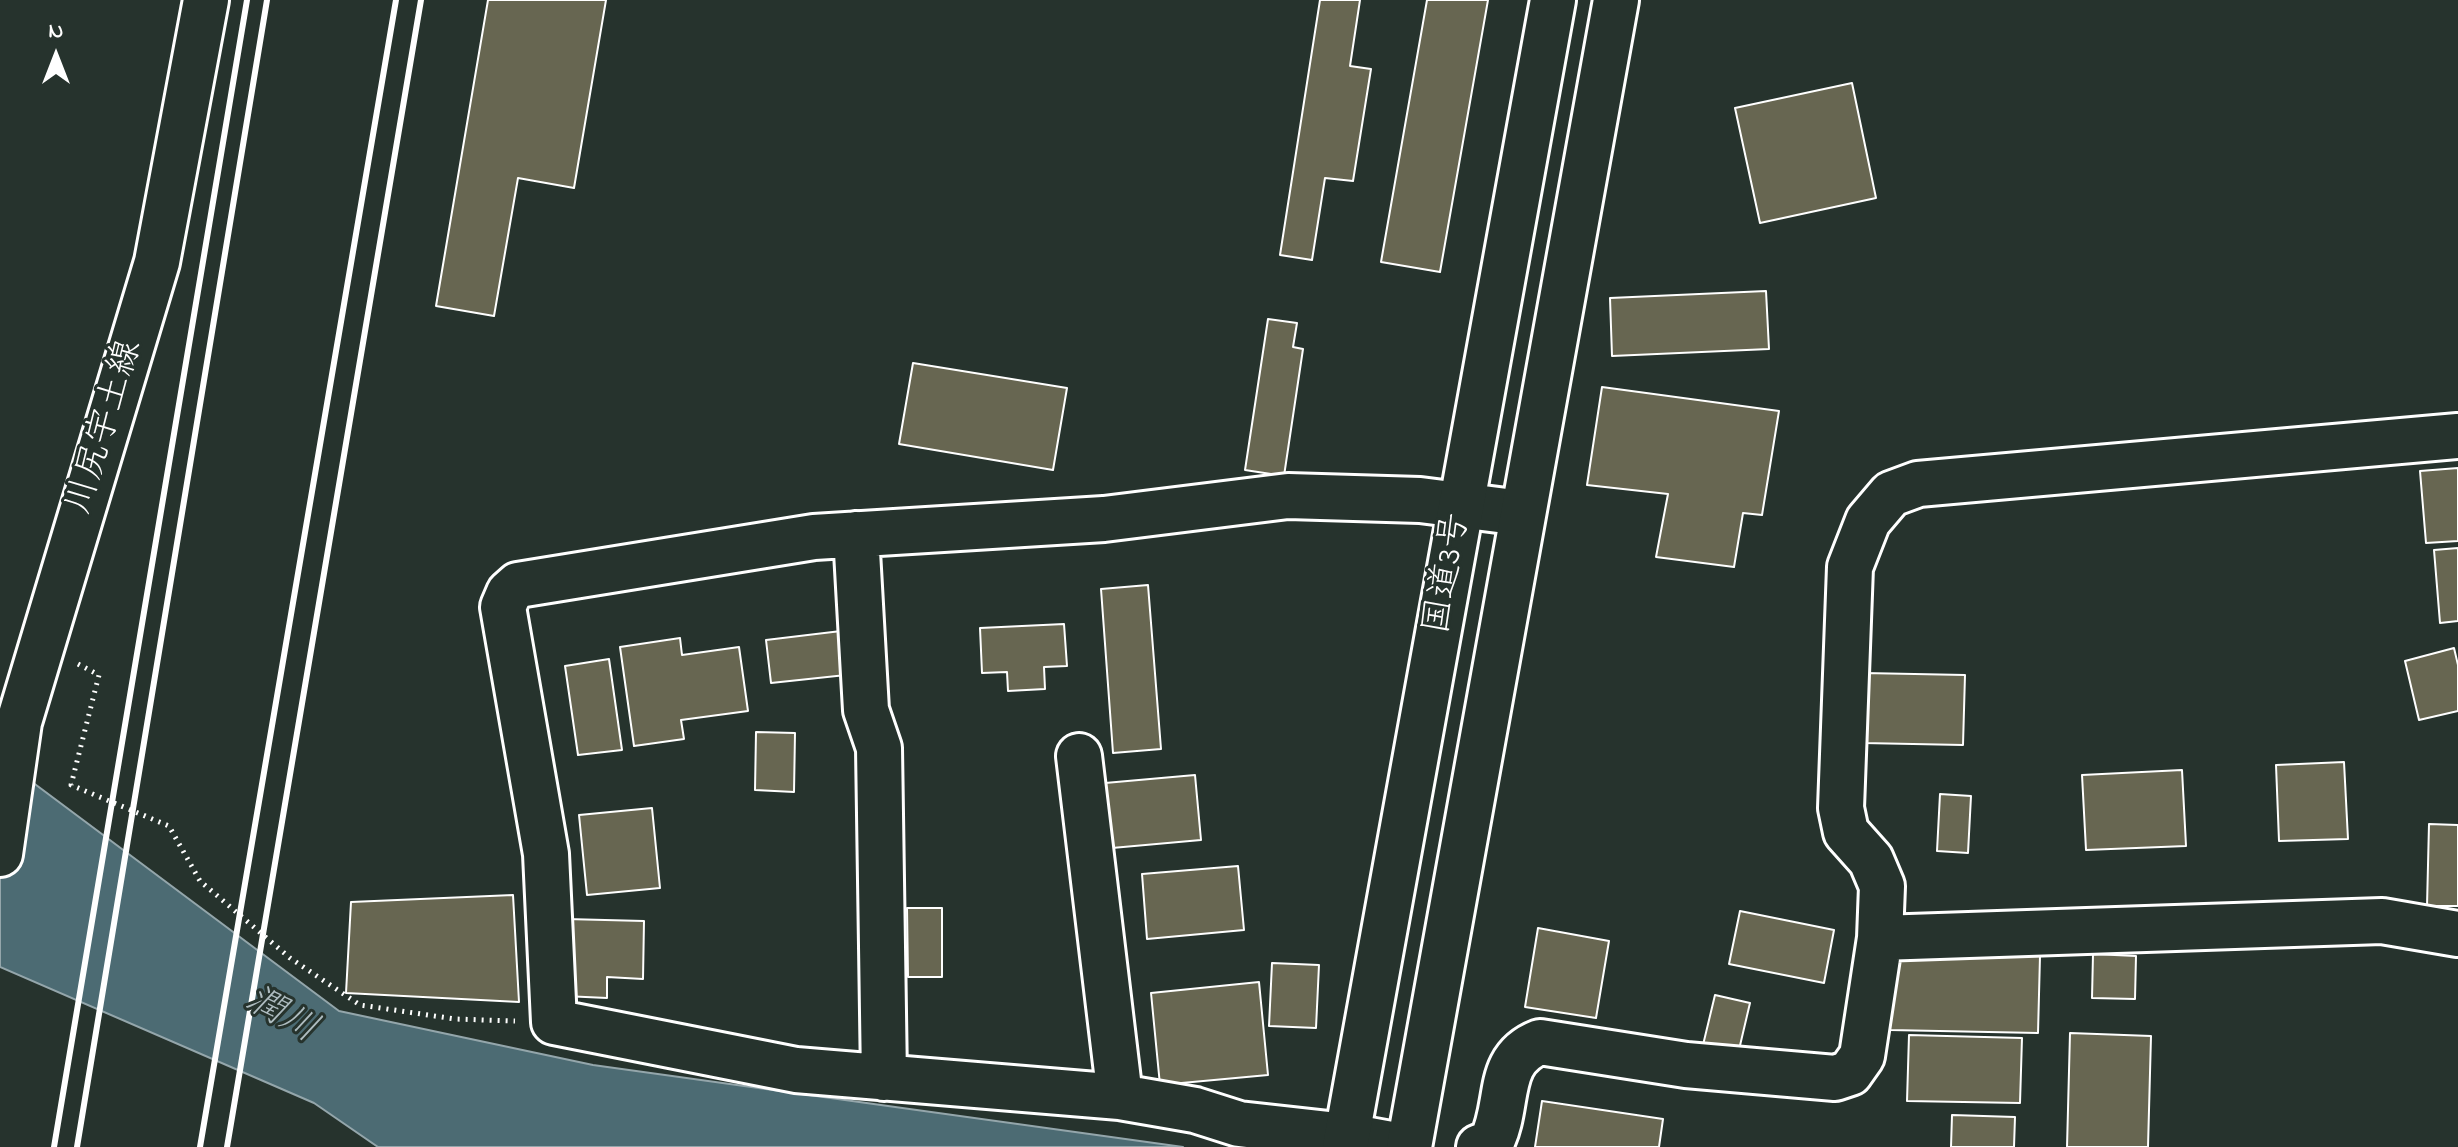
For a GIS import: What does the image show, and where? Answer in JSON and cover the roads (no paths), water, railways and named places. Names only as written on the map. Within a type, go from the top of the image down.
[{"type":"main road","name":"川尻宇土線","points":[[0,854],[19,722],[157,262],[206,0]]},
{"type":"main road","name":"国道3号","points":[[1346,1141],[1553,0]]},
{"type":"main road","name":"国道3号","points":[[1408,1147],[1616,0]]},
{"type":"main road","points":[[1479,1147],[1491,1143],[1497,1131],[1511,1064],[1520,1050],[1540,1042],[1686,1065],[1835,1078],[1850,1073],[1862,1056],[1880,938],[1882,886],[1871,860],[1846,832],[1841,808],[1850,567],[1868,521],[1891,494],[1918,484],[2458,436]]},
{"type":"main road","points":[[1408,1147],[1346,1141],[1239,1124],[1195,1110],[1120,1097],[796,1070],[554,1022],[546,854],[503,607],[509,593],[518,585],[814,537],[1104,519],[1288,496],[1420,500],[1522,513]]},
{"type":"main road","points":[[856,534],[866,710],[879,748],[884,1078]]},
{"type":"main road","points":[[1079,756],[1120,1097]]},
{"type":"main road","points":[[1880,938],[2382,921],[2458,934]]},
{"type":"water","name":"潤川","points":[[0,758],[339,1011],[593,1065],[1183,1147],[378,1147],[314,1103],[0,967]]},
{"type":"railway","points":[[54,1147],[247,0]]},
{"type":"railway","points":[[77,1147],[267,0]]},
{"type":"railway","points":[[200,1147],[396,0]]},
{"type":"railway","points":[[227,1147],[421,0]]}]
